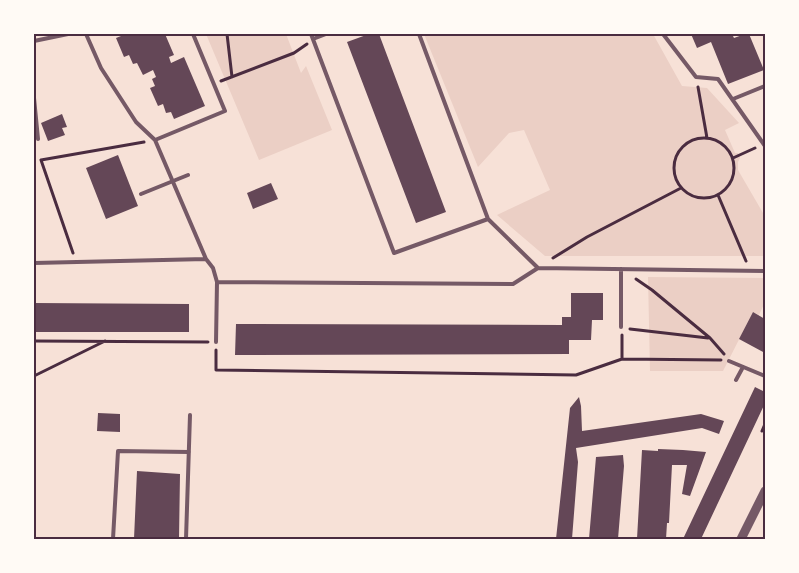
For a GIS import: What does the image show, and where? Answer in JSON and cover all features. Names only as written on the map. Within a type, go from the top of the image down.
[{"type":"street","points":[[741,539],[765,491]]},
{"type":"lane","points":[[34,41],[68,34]]},
{"type":"lane","points":[[86,34],[106,76],[136,122],[155,140],[206,259],[213,268],[217,282],[216,342]]},
{"type":"lane","points":[[155,140],[225,111],[193,34]]},
{"type":"lane","points":[[311,34],[394,253],[488,219]]},
{"type":"lane","points":[[313,39],[326,34]]},
{"type":"lane","points":[[419,34],[488,219],[538,268]]},
{"type":"lane","points":[[663,34],[696,77],[718,79],[765,145]]},
{"type":"lane","points":[[733,99],[765,86]]},
{"type":"lane","points":[[34,98],[38,139]]},
{"type":"lane","points":[[141,194],[188,175]]},
{"type":"lane","points":[[34,263],[206,259]]},
{"type":"lane","points":[[217,282],[513,284],[538,268],[765,271]]},
{"type":"lane","points":[[621,269],[622,328]]},
{"type":"lane","points":[[729,360],[765,376]]},
{"type":"lane","points":[[736,380],[743,366]]},
{"type":"lane","points":[[186,539],[190,415]]},
{"type":"lane","points":[[113,539],[118,452],[189,452]]},
{"type":"path","points":[[226,34],[232,77]]},
{"type":"path","points":[[214,85],[294,53],[313,39]]},
{"type":"path","points":[[696,77],[706,138]]},
{"type":"path","points":[[698,138],[706,138],[723,144],[729,150],[735,166],[734,175],[731,184],[718,195],[698,198],[681,188],[676,181],[674,163],[682,147],[698,138]]},
{"type":"path","points":[[76,262],[41,160],[155,140]]},
{"type":"path","points":[[733,158],[765,145]]},
{"type":"path","points":[[538,268],[588,237],[681,188]]},
{"type":"path","points":[[718,195],[750,271]]},
{"type":"path","points":[[632,277],[652,290],[710,338],[729,360]]},
{"type":"path","points":[[622,359],[622,328],[710,338]]},
{"type":"path","points":[[34,341],[216,342],[216,370],[576,375],[622,359],[729,360]]},
{"type":"path","points":[[34,376],[106,341]]},
{"type":"path","points":[[762,431],[765,424]]},
{"type":"shaded area","points":[[206,34],[286,34],[301,73],[306,66],[332,130],[259,160]]},
{"type":"shaded area","points":[[424,34],[653,34],[682,86],[707,88],[739,123],[725,130],[735,153],[738,153],[740,158],[738,170],[763,213],[765,212],[765,256],[545,256],[497,215],[550,190],[524,130],[509,133],[478,167]]},
{"type":"shaded area","points":[[648,277],[765,278],[765,302],[759,315],[753,312],[723,371],[650,371]]},
{"type":"building","points":[[120,34],[165,34],[174,55],[169,57],[171,63],[184,57],[205,106],[174,119],[171,112],[166,113],[163,104],[158,106],[150,88],[155,86],[152,79],[156,77],[153,70],[143,75],[137,63],[133,64],[129,55],[124,57],[116,38],[121,36]]},
{"type":"building","points":[[369,34],[379,34],[446,212],[416,223],[347,42]]},
{"type":"building","points":[[691,34],[732,34],[734,38],[749,34],[764,70],[728,84],[711,42],[697,48]]},
{"type":"building","points":[[62,114],[67,127],[62,128],[65,135],[48,141],[41,123]]},
{"type":"building","points":[[118,155],[138,206],[106,219],[86,168]]},
{"type":"building","points":[[271,183],[278,199],[253,209],[247,193]]},
{"type":"building","points":[[571,293],[603,293],[603,320],[592,320],[591,340],[569,340],[569,354],[235,355],[236,324],[562,325],[562,317],[571,317]]},
{"type":"building","points":[[34,303],[189,304],[189,332],[34,332]]},
{"type":"building","points":[[753,312],[765,319],[765,353],[739,339]]},
{"type":"building","points":[[755,387],[765,392],[765,403],[701,539],[683,539]]},
{"type":"building","points":[[579,397],[582,431],[701,414],[724,421],[719,434],[702,428],[576,448],[578,462],[572,539],[556,539],[570,408]]},
{"type":"building","points":[[98,413],[120,414],[120,432],[97,431]]},
{"type":"building","points":[[658,449],[706,452],[690,496],[682,494],[687,465],[672,465],[669,523],[667,523],[666,539],[637,539],[642,450],[658,451]]},
{"type":"building","points":[[623,455],[624,466],[618,539],[589,539],[596,457]]},
{"type":"building","points":[[137,471],[180,474],[179,539],[134,539]]}]
